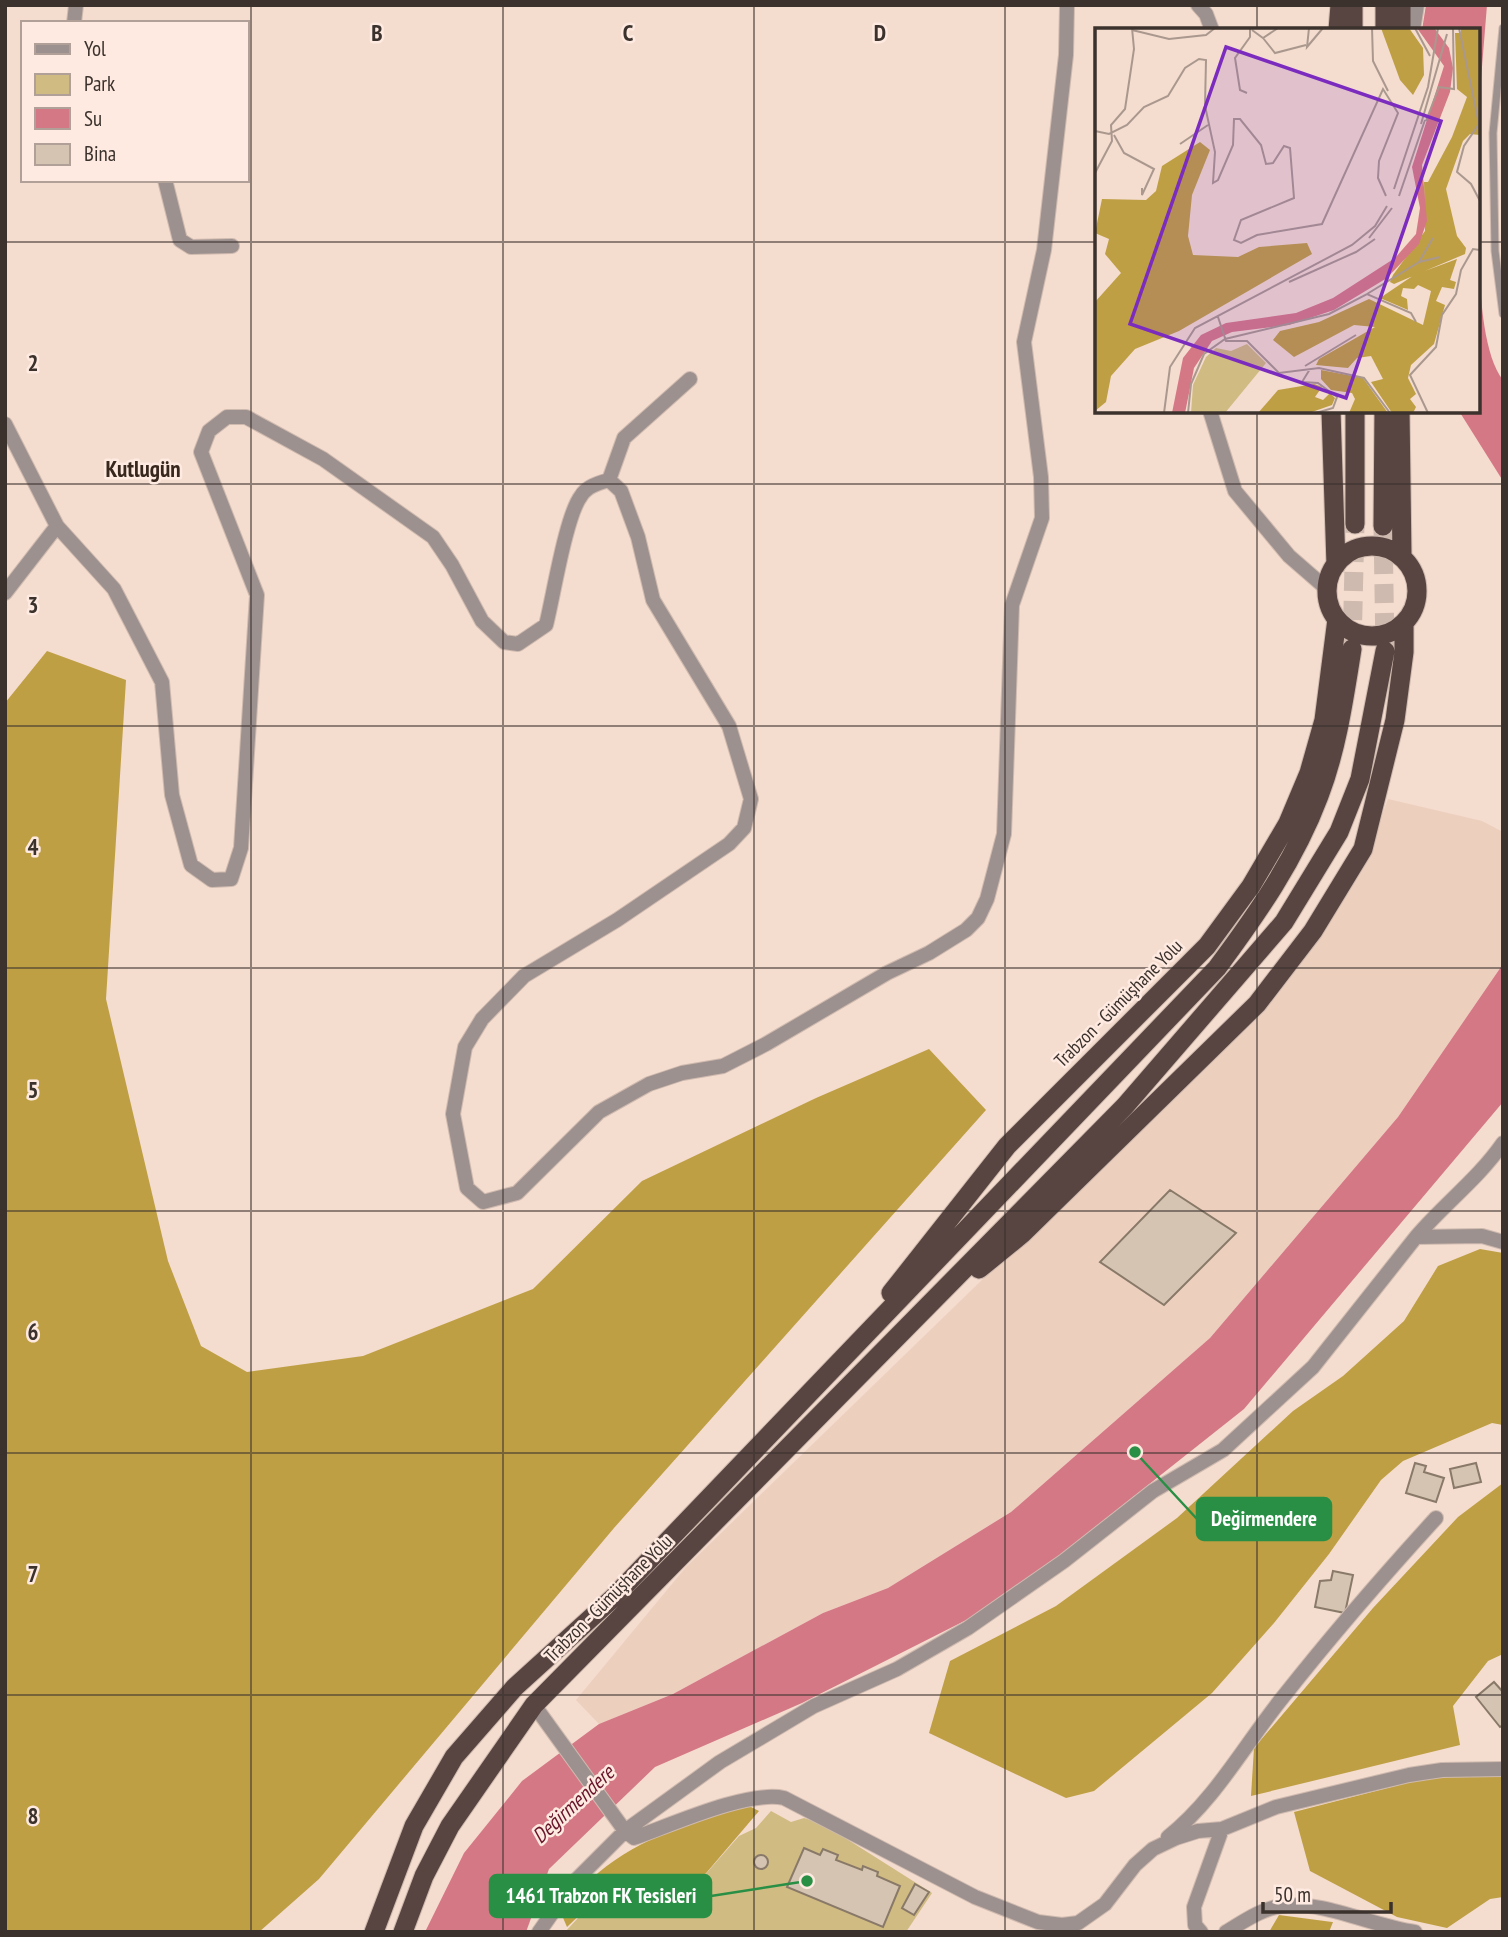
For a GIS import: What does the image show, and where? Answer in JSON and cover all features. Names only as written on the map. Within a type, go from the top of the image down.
[{"type":"highway","points":[[1338,28],[1340,5]]},
{"type":"highway","points":[[1353,5],[1353,28]]},
{"type":"highway","points":[[1385,5],[1385,28]]},
{"type":"highway","points":[[1401,5],[1401,28]]},
{"type":"highway","points":[[1331,413],[1336,565]]},
{"type":"highway","points":[[1355,413],[1355,524]]},
{"type":"highway","points":[[1383,526],[1384,413]]},
{"type":"highway","name":"Trabzon - Gümüşhane Yolu","points":[[899,1334],[1022,1234],[1152,1110],[1257,1004],[1313,931],[1363,849],[1395,720],[1404,652],[1404,623],[1416,602],[1418,589],[1416,577],[1402,557],[1400,413]]},
{"type":"highway","points":[[1327,589],[1336,565],[1344,556],[1367,546],[1391,550],[1402,557]]},
{"type":"highway","name":"Trabzon - Gümüşhane Yolu","points":[[834,1367],[1007,1146],[1207,946],[1251,886],[1288,823],[1309,773],[1324,720],[1338,619],[1332,610],[1327,589]]},
{"type":"highway","points":[[1338,619],[1346,628],[1370,635],[1382,635],[1404,623]]},
{"type":"highway","name":"Trabzon - Gümüşhane Yolu","points":[[374,1932],[414,1826],[454,1757],[515,1687],[613,1598],[1217,968],[1275,886],[1319,796],[1339,729],[1352,649]]},
{"type":"highway","name":"Trabzon - Gümüşhane Yolu","points":[[403,1932],[425,1876],[450,1826],[539,1712],[899,1334],[1125,1106],[1284,922],[1339,832],[1360,779],[1385,651]]},
{"type":"street","points":[[609,480],[621,491],[638,537],[653,600],[729,726],[751,799],[744,828],[729,844],[617,920],[524,976],[482,1019],[465,1047],[453,1114],[467,1188],[483,1202],[517,1193],[599,1112],[649,1084],[734,1060],[887,973],[929,953],[966,930],[978,918],[987,899],[1004,834],[1012,605],[1042,517],[1041,477],[1024,342],[1044,250],[1066,55],[1067,5]]},
{"type":"street","points":[[1198,5],[1206,14],[1211,28]]},
{"type":"street","points":[[1413,28],[1418,5]]},
{"type":"street","points":[[166,182],[180,240],[191,247],[232,246]]},
{"type":"street","points":[[609,480],[624,438],[690,379]]},
{"type":"street","points":[[1211,413],[1235,491],[1289,556],[1327,589]]},
{"type":"street","points":[[5,424],[57,526],[114,589],[162,682],[172,795],[191,865],[212,880],[231,879],[241,848],[257,595],[201,452],[209,431],[227,417],[247,417],[323,459],[433,537],[452,565],[482,621],[504,642],[518,643],[546,625],[567,536],[580,496],[594,484],[609,480]]},
{"type":"street","points":[[5,593],[57,526]]},
{"type":"street","points":[[539,1932],[574,1882],[625,1830],[720,1762],[814,1706],[897,1668],[968,1628],[1064,1561],[1153,1492],[1223,1450],[1313,1367],[1416,1237],[1438,1212],[1483,1172],[1503,1143]]},
{"type":"street","points":[[1416,1237],[1457,1235],[1503,1242]]},
{"type":"street","points":[[539,1712],[625,1830],[634,1838],[715,1809],[771,1795],[784,1798],[975,1897],[1038,1922],[1062,1925],[1078,1923],[1105,1904],[1135,1865],[1192,1818],[1281,1699],[1373,1587],[1436,1518]]},
{"type":"street","points":[[1153,1849],[1198,1831],[1222,1829],[1276,1807],[1409,1775],[1442,1770],[1503,1769]]},
{"type":"street","points":[[1201,1932],[1195,1924],[1194,1907],[1222,1829]]},
{"type":"street","points":[[1226,1932],[1279,1906],[1303,1905],[1386,1928],[1415,1932]]},
{"type":"lane","points":[[1503,28],[1493,133],[1495,251],[1503,314]]},
{"type":"shaded area","points":[[47,651],[126,680],[106,999],[168,1261],[201,1346],[247,1372],[363,1356],[533,1289],[642,1181],[816,1098],[929,1049],[986,1110],[614,1528],[319,1879],[259,1932],[5,1932],[5,703]]},
{"type":"shaded area","points":[[1388,799],[1482,821],[1503,832],[1503,964],[1398,1117],[1210,1338],[1011,1512],[888,1588],[823,1613],[673,1694],[599,1724],[576,1700],[686,1567],[1219,1050],[1368,852]]},
{"type":"shaded area","points":[[1480,1249],[1503,1253],[1503,1425],[1492,1423],[1403,1461],[1381,1480],[1329,1554],[1274,1623],[1212,1693],[1094,1791],[1066,1798],[929,1733],[950,1661],[1056,1606],[1177,1518],[1293,1411],[1343,1376],[1404,1321],[1438,1266]]},
{"type":"shaded area","points":[[1503,1483],[1503,1654],[1488,1661],[1453,1706],[1460,1745],[1251,1796],[1254,1748],[1373,1608],[1458,1517]]},
{"type":"shaded area","points":[[1503,1775],[1503,1897],[1490,1899],[1447,1928],[1397,1917],[1310,1871],[1294,1812],[1430,1777]]},
{"type":"shaded area","points":[[747,1805],[759,1811],[690,1892],[659,1899],[591,1904],[567,1927],[561,1913],[588,1882],[615,1860],[669,1832]]},
{"type":"shaded area","points":[[1279,1915],[1333,1922],[1329,1932],[1269,1932]]},
{"type":"green space","points":[[771,1811],[791,1822],[804,1818],[823,1824],[932,1893],[906,1932],[565,1932],[591,1904],[659,1899],[690,1892],[739,1836],[756,1828]]},
{"type":"water","points":[[1426,5],[1487,5],[1480,91],[1480,28],[1422,28]]},
{"type":"water","points":[[1480,281],[1487,338],[1493,362],[1503,380],[1503,481],[1460,413],[1480,413]]},
{"type":"water","name":"Değirmendere","points":[[1503,964],[1503,1102],[1244,1409],[998,1604],[802,1703],[655,1767],[549,1869],[526,1932],[425,1932],[464,1853],[522,1781],[599,1724],[673,1694],[823,1613],[888,1588],[1011,1512],[1210,1338],[1398,1117]]},
{"type":"building","points":[[1170,1190],[1236,1233],[1164,1305],[1100,1262]]},
{"type":"building","points":[[1415,1463],[1426,1466],[1424,1472],[1444,1478],[1436,1502],[1406,1493]]},
{"type":"building","points":[[1476,1463],[1481,1482],[1454,1488],[1450,1469]]},
{"type":"building","points":[[1333,1571],[1353,1575],[1345,1613],[1315,1607],[1320,1581],[1331,1580]]},
{"type":"building","points":[[1494,1682],[1503,1692],[1503,1725],[1500,1727],[1476,1697]]},
{"type":"building","points":[[804,1848],[820,1855],[823,1849],[838,1855],[836,1860],[862,1870],[863,1866],[878,1872],[877,1876],[900,1886],[883,1927],[787,1887]]},
{"type":"building","points":[[761,1855],[766,1857],[766,1867],[761,1869],[756,1867],[754,1862],[756,1857]]},
{"type":"building","points":[[915,1884],[929,1892],[914,1915],[902,1908]]},
{"type":"tunnel","points":[[1352,649],[1355,524]]},
{"type":"tunnel","points":[[1383,526],[1385,651]]},
{"type":"place","name":"Değirmendere","points":[[1135,1452]]},
{"type":"place","name":"1461 Trabzon FK Tesisleri","points":[[807,1881]]},
{"type":"district","name":"Kutlugün","points":[[143,468]]}]
